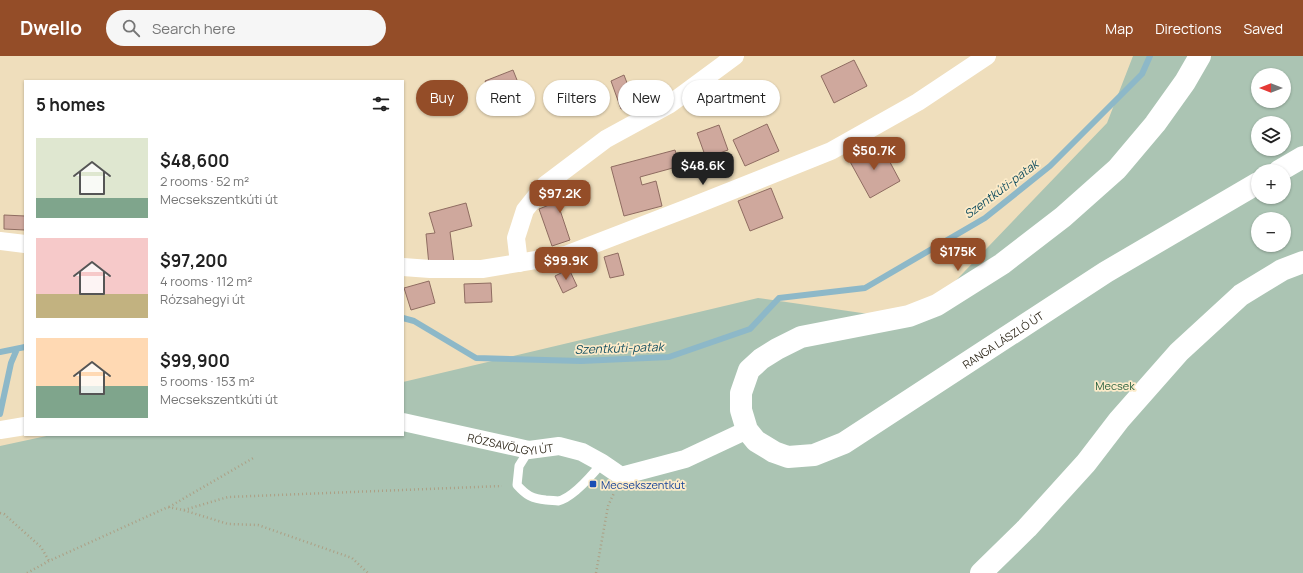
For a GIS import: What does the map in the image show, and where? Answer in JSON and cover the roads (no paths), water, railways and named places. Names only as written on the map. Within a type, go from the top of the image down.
[{"type":"main road","points":[[747,430],[741,410],[741,394],[749,370],[761,359],[801,337],[909,316],[937,305],[1002,264],[1063,217],[1117,169],[1155,124],[1185,82],[1200,56]]},
{"type":"main road","points":[[1291,164],[1303,157]]},
{"type":"main road","name":"RANGA LÁSZLÓ ÚT","points":[[747,430],[756,441],[774,452],[788,457],[814,455],[844,442],[1106,272],[1251,187]]},
{"type":"main road","points":[[981,573],[1026,528],[1086,463],[1119,420],[1179,352],[1241,295],[1282,270],[1303,262]]},
{"type":"street","points":[[518,263],[516,238],[525,210],[545,185],[606,139],[670,104],[735,56]]},
{"type":"street","points":[[404,268],[482,269],[566,255],[831,151],[918,102],[987,56]]},
{"type":"street","points":[[0,241],[24,244]]},
{"type":"street","name":"RÓZSAVÖLGYI ÚT","points":[[404,422],[529,450],[559,446],[582,452],[621,476],[685,459],[747,430]]},
{"type":"street","points":[[0,430],[24,426]]},
{"type":"lane","points":[[529,450],[519,466],[517,485],[526,495],[540,499],[559,501],[573,493],[588,480],[602,463]]},
{"type":"waterway","name":"Szentkúti-patak","points":[[404,318],[414,321],[476,358],[581,361],[669,357],[750,329],[779,298],[865,288],[985,218],[1050,166],[1142,74],[1150,56]]},
{"type":"waterway","name":"Szentkúti-patak","points":[[0,352],[24,347]]},
{"type":"waterway","points":[[0,414],[11,363],[17,349]]},
{"type":"place","name":"Mecsekszentkút","points":[[593,484]]},
{"type":"park label","name":"Mecsek","points":[[1115,385]]}]
